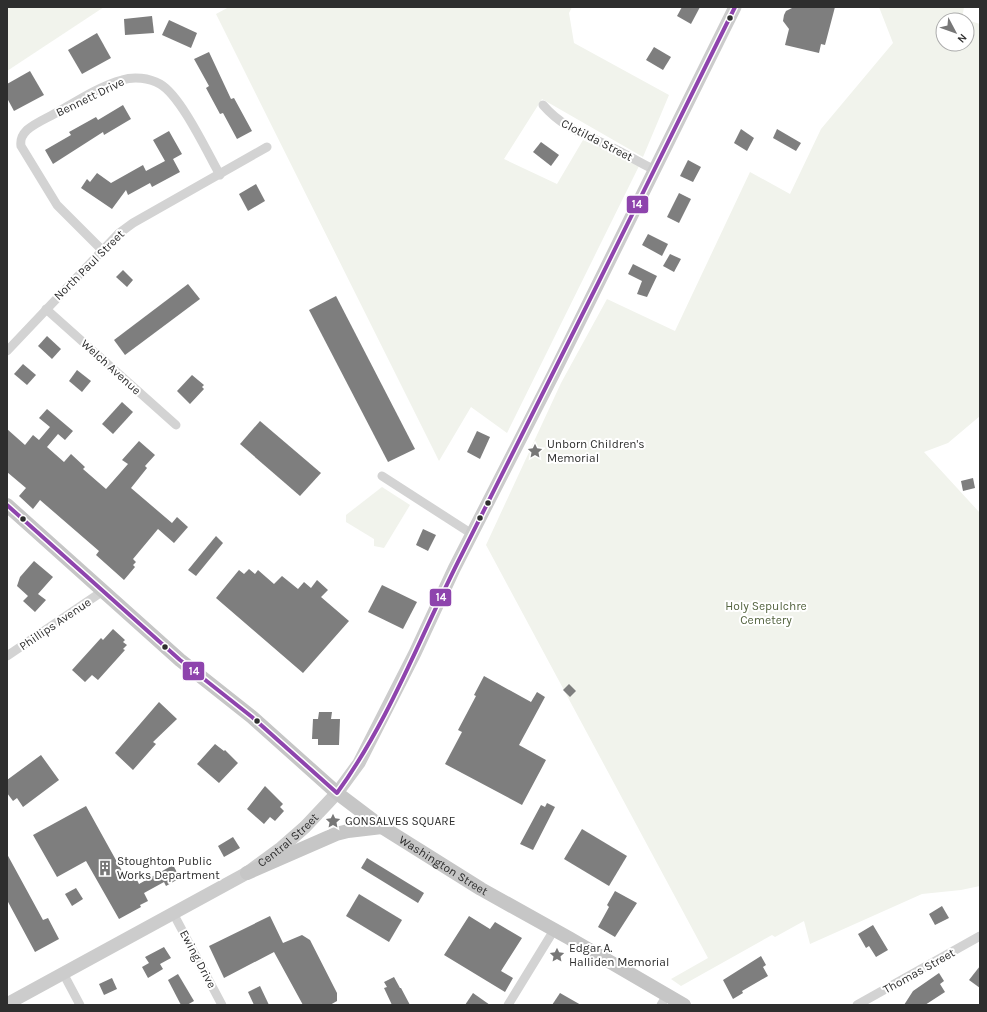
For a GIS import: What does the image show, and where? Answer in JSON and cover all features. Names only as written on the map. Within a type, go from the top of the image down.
[{"type":"main road","name":"Central Street","points":[[7,1004],[247,873],[281,848],[337,793],[359,763],[735,7]]},
{"type":"main road","name":"Washington Street","points":[[7,505],[180,660],[252,717],[337,793],[382,827],[446,868],[554,930],[664,1000],[684,1005]]},
{"type":"main road","points":[[247,873],[336,834],[348,830],[382,827]]},
{"type":"street","name":"Bennett Drive","points":[[102,250],[57,205],[21,146],[20,140],[23,135],[34,126],[121,80],[140,78],[158,83],[175,96],[220,175]]},
{"type":"street","name":"Clotilda Street","points":[[543,105],[555,118],[575,131],[655,170]]},
{"type":"street","name":"North Paul Street","points":[[7,351],[118,234],[133,223],[267,147]]},
{"type":"street","name":"Welch Avenue","points":[[46,310],[176,425]]},
{"type":"street","points":[[382,476],[472,534]]},
{"type":"street","name":"Phillips Avenue","points":[[7,656],[103,591]]},
{"type":"street","name":"Ewing Drive","points":[[173,913],[222,1005]]},
{"type":"street","points":[[508,1005],[554,930]]},
{"type":"street","name":"Thomas Street","points":[[857,1005],[980,936]]},
{"type":"street","points":[[63,973],[80,1005]]},
{"type":"green space","points":[[7,7],[104,7],[7,71]]},
{"type":"green space","points":[[229,7],[572,7],[569,13],[574,43],[669,95],[643,157],[542,99],[504,159],[557,184],[583,140],[640,164],[507,433],[471,407],[439,461],[216,14]]},
{"type":"green space","name":"Holy Sepulchre Cemetery","points":[[879,7],[964,7],[963,12],[935,12],[935,52],[975,52],[975,22],[980,24],[980,416],[948,443],[924,452],[980,513],[980,886],[961,890],[922,894],[810,944],[804,921],[775,937],[772,935],[681,986],[671,979],[708,958],[486,545],[561,383],[607,299],[675,331],[750,172],[790,194],[821,129],[893,43]]},
{"type":"green space","points":[[382,487],[410,505],[384,548],[374,546],[374,539],[346,522],[346,515]]},
{"type":"building","points":[[682,7],[700,7],[691,24],[677,16]]},
{"type":"building","points":[[794,7],[835,7],[825,45],[821,44],[819,53],[785,45],[789,29],[783,21],[784,15],[786,11]]},
{"type":"building","points":[[152,16],[154,33],[125,35],[124,19]]},
{"type":"building","points":[[169,20],[197,33],[191,48],[162,35]]},
{"type":"building","points":[[97,33],[111,58],[82,74],[68,50]]},
{"type":"building","points":[[654,47],[671,57],[663,70],[646,60]]},
{"type":"building","points":[[209,52],[231,99],[234,98],[252,131],[237,139],[223,113],[220,114],[206,88],[209,86],[194,59]]},
{"type":"building","points":[[30,71],[44,95],[14,111],[7,98],[7,84]]},
{"type":"building","points":[[123,105],[131,119],[104,135],[103,132],[53,164],[45,150],[71,135],[69,132],[96,117],[98,120]]},
{"type":"building","points":[[741,129],[754,138],[747,151],[734,143]]},
{"type":"building","points":[[777,129],[801,143],[796,151],[773,138]]},
{"type":"building","points":[[169,131],[182,154],[173,159],[180,172],[152,187],[150,183],[128,195],[126,190],[112,209],[81,188],[87,179],[90,182],[97,173],[111,183],[143,165],[146,171],[165,161],[153,140]]},
{"type":"building","points":[[541,142],[559,155],[551,166],[533,152]]},
{"type":"building","points":[[688,160],[701,167],[693,182],[680,176]]},
{"type":"building","points":[[256,184],[265,201],[248,211],[239,194]]},
{"type":"building","points":[[679,193],[691,199],[679,223],[667,217]]},
{"type":"building","points":[[648,234],[668,244],[662,256],[642,245]]},
{"type":"building","points":[[670,254],[681,259],[674,272],[663,266]]},
{"type":"building","points":[[633,264],[657,276],[647,297],[637,294],[642,281],[628,274]]},
{"type":"building","points":[[123,270],[133,280],[127,287],[116,277]]},
{"type":"building","points":[[188,284],[200,299],[125,355],[114,340]]},
{"type":"building","points":[[336,296],[415,449],[388,462],[309,310]]},
{"type":"building","points":[[47,336],[61,349],[52,359],[38,346]]},
{"type":"building","points":[[23,364],[36,375],[27,385],[14,374]]},
{"type":"building","points":[[77,370],[91,381],[82,392],[69,381]]},
{"type":"building","points":[[192,375],[204,385],[202,387],[204,389],[190,404],[177,391]]},
{"type":"building","points":[[122,402],[133,412],[113,434],[102,424]]},
{"type":"building","points":[[47,409],[73,431],[65,440],[58,434],[47,447],[64,462],[71,454],[85,467],[83,469],[106,489],[128,464],[122,460],[139,441],[155,455],[145,466],[147,468],[131,488],[172,523],[177,517],[188,527],[174,543],[158,529],[133,559],[136,562],[133,565],[135,567],[124,580],[96,555],[99,551],[40,500],[33,509],[19,496],[26,488],[7,472],[7,429],[25,445],[33,435],[39,440],[50,427],[39,418]]},
{"type":"building","points":[[260,421],[321,473],[300,496],[240,444]]},
{"type":"building","points":[[477,431],[490,437],[480,459],[467,452]]},
{"type":"building","points":[[973,478],[975,488],[963,491],[961,481]]},
{"type":"building","points":[[423,529],[436,535],[428,551],[416,545]]},
{"type":"building","points":[[216,536],[223,543],[196,576],[188,570]]},
{"type":"building","points":[[34,561],[53,577],[38,594],[46,600],[35,612],[23,601],[28,596],[17,586],[20,577]]},
{"type":"building","points":[[249,569],[255,574],[258,570],[274,584],[282,576],[298,589],[304,582],[311,588],[317,580],[328,590],[321,597],[349,621],[303,673],[216,598],[239,570],[244,574]]},
{"type":"building","points":[[382,585],[417,602],[403,629],[368,612]]},
{"type":"building","points":[[113,629],[125,640],[123,642],[127,645],[123,649],[125,650],[98,680],[92,675],[85,682],[72,670],[101,638],[103,640]]},
{"type":"building","points":[[484,676],[531,702],[537,692],[545,697],[519,745],[546,760],[522,805],[445,764],[462,732],[458,730],[476,696],[474,695]]},
{"type":"building","points":[[569,684],[576,691],[570,697],[563,690]]},
{"type":"building","points":[[159,702],[177,719],[153,742],[156,744],[133,770],[115,753]]},
{"type":"building","points":[[319,712],[332,712],[331,719],[340,719],[339,745],[318,745],[318,739],[312,739],[313,719],[318,719]]},
{"type":"building","points":[[215,744],[224,751],[225,750],[238,763],[219,783],[197,764]]},
{"type":"building","points":[[41,755],[59,780],[23,807],[17,798],[13,801],[7,793],[7,780]]},
{"type":"building","points":[[265,786],[283,804],[280,807],[284,811],[275,821],[270,817],[264,824],[247,809]]},
{"type":"building","points":[[547,803],[555,807],[533,850],[520,844],[541,805],[545,807]]},
{"type":"building","name":"Stoughton Public Works Department","points":[[86,806],[127,880],[135,876],[139,884],[173,865],[180,878],[166,886],[164,882],[144,893],[148,901],[140,905],[141,907],[119,919],[86,861],[57,877],[33,835]]},
{"type":"building","points":[[582,829],[627,856],[609,886],[564,859]]},
{"type":"building","points":[[233,837],[240,848],[224,857],[218,846]]},
{"type":"building","points":[[7,854],[43,920],[48,918],[59,939],[35,952],[7,900]]},
{"type":"building","points":[[367,858],[424,893],[418,903],[361,868]]},
{"type":"building","points":[[76,888],[83,899],[72,906],[65,894]]},
{"type":"building","points":[[615,891],[637,903],[615,937],[598,927],[609,907],[607,905]]},
{"type":"building","points":[[359,894],[402,920],[389,942],[346,916]]},
{"type":"building","points":[[942,906],[949,918],[935,925],[929,914]]},
{"type":"building","points":[[270,916],[283,943],[302,935],[310,940],[337,993],[337,1001],[330,1005],[303,1005],[274,952],[224,978],[209,946]]},
{"type":"building","points":[[469,916],[490,929],[495,922],[522,938],[501,971],[513,978],[505,992],[444,955]]},
{"type":"building","points":[[873,925],[888,950],[876,957],[869,946],[866,948],[858,934]]},
{"type":"building","points":[[164,947],[171,958],[160,964],[163,969],[148,978],[142,967],[149,963],[145,957]]},
{"type":"building","points":[[761,956],[766,965],[763,967],[768,976],[742,991],[743,993],[733,999],[723,980]]},
{"type":"building","points":[[980,966],[980,988],[969,980]]},
{"type":"building","points":[[939,973],[944,981],[940,984],[945,992],[925,1005],[904,1005],[913,991]]},
{"type":"building","points":[[178,974],[194,1001],[187,1005],[181,1005],[168,980]]},
{"type":"building","points":[[394,977],[410,1005],[392,1005],[384,988],[387,987],[384,982]]},
{"type":"building","points":[[112,978],[117,989],[104,995],[99,984]]},
{"type":"building","points":[[260,986],[269,1005],[254,1005],[248,992]]},
{"type":"building","points":[[473,993],[490,1005],[465,1005]]},
{"type":"building","points":[[560,993],[581,1005],[552,1005]]},
{"type":"transit line","name":"14","points":[[7,505],[180,660],[252,717],[337,793],[356,765],[389,706],[447,584],[735,7]]},
{"type":"place","name":"Unborn Children's Memorial","points":[[535,451]]},
{"type":"place","name":"GONSALVES SQUARE","points":[[333,821]]},
{"type":"place","name":"Stoughton Public Works Department","points":[[105,868]]},
{"type":"place","name":"Edgar A. Halliden Memorial","points":[[557,955]]}]
